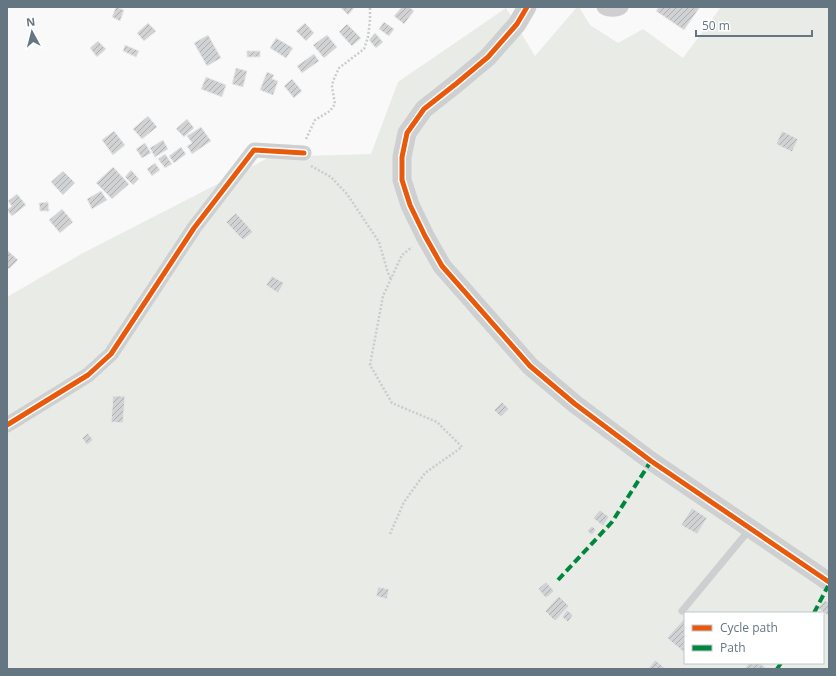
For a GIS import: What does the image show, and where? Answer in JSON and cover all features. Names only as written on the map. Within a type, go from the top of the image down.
[{"type":"street","points":[[527,7],[517,24],[488,57],[424,109],[407,133],[402,157],[402,180],[410,205],[425,236],[442,266],[530,366],[575,404],[651,461],[829,582]]},
{"type":"street","points":[[604,7],[617,9],[621,7]]},
{"type":"street","points":[[7,425],[88,375],[111,354],[194,228],[254,150],[304,153]]},
{"type":"lane","points":[[682,611],[750,529]]},
{"type":"path","points":[[370,7],[368,37],[364,49],[339,68],[333,80],[332,87],[335,104],[330,111],[315,120],[307,137],[304,153],[308,164],[331,177],[347,194],[379,242],[391,279]]},
{"type":"path","points":[[390,534],[404,502],[425,473],[462,447],[437,422],[392,403],[370,365],[383,296],[402,255],[425,236]]},
{"type":"shaded area","points":[[577,7],[579,7],[590,25],[618,43],[643,29],[683,58],[721,7],[829,7],[829,669],[7,669],[7,297],[83,253],[270,157],[371,154],[398,82],[506,8],[535,56]]},
{"type":"building","points":[[116,7],[124,10],[120,21],[112,17]]},
{"type":"building","points":[[340,7],[355,7],[348,15]]},
{"type":"building","points":[[402,7],[409,7],[414,11],[404,24],[394,16]]},
{"type":"building","points":[[659,7],[700,7],[684,30],[656,11]]},
{"type":"building","points":[[384,22],[394,29],[389,36],[379,29]]},
{"type":"building","points":[[148,23],[156,31],[144,41],[137,33]]},
{"type":"building","points":[[305,23],[314,33],[306,41],[296,31]]},
{"type":"building","points":[[347,24],[361,38],[352,46],[339,32]]},
{"type":"building","points":[[375,33],[383,42],[376,48],[369,40]]},
{"type":"building","points":[[208,35],[221,58],[207,66],[194,43]]},
{"type":"building","points":[[327,35],[337,47],[324,58],[313,45]]},
{"type":"building","points":[[276,38],[293,48],[286,58],[270,48]]},
{"type":"building","points":[[98,41],[106,49],[97,57],[90,48]]},
{"type":"building","points":[[125,45],[139,51],[136,57],[123,51]]},
{"type":"building","points":[[247,51],[260,51],[260,57],[247,57]]},
{"type":"building","points":[[314,54],[319,61],[302,73],[297,66]]},
{"type":"building","points":[[236,68],[247,71],[243,87],[232,84]]},
{"type":"building","points":[[267,72],[274,75],[272,79],[278,81],[273,95],[260,90]]},
{"type":"building","points":[[206,77],[226,85],[222,97],[201,89]]},
{"type":"building","points":[[292,79],[302,91],[294,98],[284,86]]},
{"type":"building","points":[[148,116],[157,127],[142,139],[133,129]]},
{"type":"building","points":[[187,119],[194,128],[184,137],[176,129]]},
{"type":"building","points":[[201,127],[211,141],[192,154],[187,146],[192,143],[187,136]]},
{"type":"building","points":[[114,131],[125,145],[113,155],[102,140]]},
{"type":"building","points":[[782,131],[798,139],[792,152],[776,144]]},
{"type":"building","points":[[163,140],[168,149],[155,157],[150,148]]},
{"type":"building","points":[[145,143],[151,153],[142,158],[136,149]]},
{"type":"building","points":[[181,147],[186,154],[174,163],[169,156]]},
{"type":"building","points":[[165,154],[172,164],[165,168],[158,159]]},
{"type":"building","points":[[155,163],[160,170],[152,176],[147,169]]},
{"type":"building","points":[[113,167],[129,184],[112,199],[96,183]]},
{"type":"building","points":[[131,170],[139,179],[133,185],[125,177]]},
{"type":"building","points":[[63,171],[75,183],[63,195],[51,182]]},
{"type":"building","points":[[101,191],[107,200],[92,209],[87,199]]},
{"type":"building","points":[[17,194],[26,205],[12,216],[7,210],[12,206],[8,201]]},
{"type":"building","points":[[48,202],[49,211],[40,211],[39,203]]},
{"type":"building","points":[[62,209],[73,222],[60,233],[49,220]]},
{"type":"building","points":[[236,213],[253,232],[243,240],[226,222]]},
{"type":"building","points":[[7,250],[18,260],[9,269],[7,267]]},
{"type":"building","points":[[272,276],[284,283],[278,293],[266,285]]},
{"type":"building","points":[[113,396],[125,396],[123,423],[111,422]]},
{"type":"building","points":[[502,402],[509,409],[501,417],[494,410]]},
{"type":"building","points":[[88,433],[93,440],[87,445],[82,438]]},
{"type":"building","points":[[692,508],[707,518],[697,534],[681,525]]},
{"type":"building","points":[[600,510],[609,517],[603,526],[593,518]]},
{"type":"building","points":[[592,526],[596,530],[592,535],[587,531]]},
{"type":"building","points":[[546,582],[554,591],[546,598],[538,589]]},
{"type":"building","points":[[378,587],[389,589],[387,599],[376,596]]},
{"type":"building","points":[[559,596],[569,606],[555,621],[545,611]]},
{"type":"building","points":[[825,600],[829,603],[829,616],[824,612],[818,608]]},
{"type":"building","points":[[567,610],[573,615],[568,622],[562,617]]},
{"type":"building","points":[[684,619],[684,652],[667,638]]},
{"type":"building","points":[[655,660],[666,669],[648,669]]},
{"type":"building","points":[[748,664],[761,664],[767,669],[744,669]]},
{"type":"marked path","points":[[558,580],[612,522],[651,461]]},
{"type":"marked path","points":[[815,612],[829,584]]},
{"type":"marked path","points":[[777,669],[780,664]]},
{"type":"cycle path","points":[[527,7],[517,24],[488,57],[424,109],[407,133],[402,157],[402,180],[410,205],[425,236],[442,266],[530,366],[575,404],[651,461],[829,582]]},
{"type":"cycle path","points":[[7,425],[88,375],[111,354],[194,228],[254,150],[304,153]]}]
